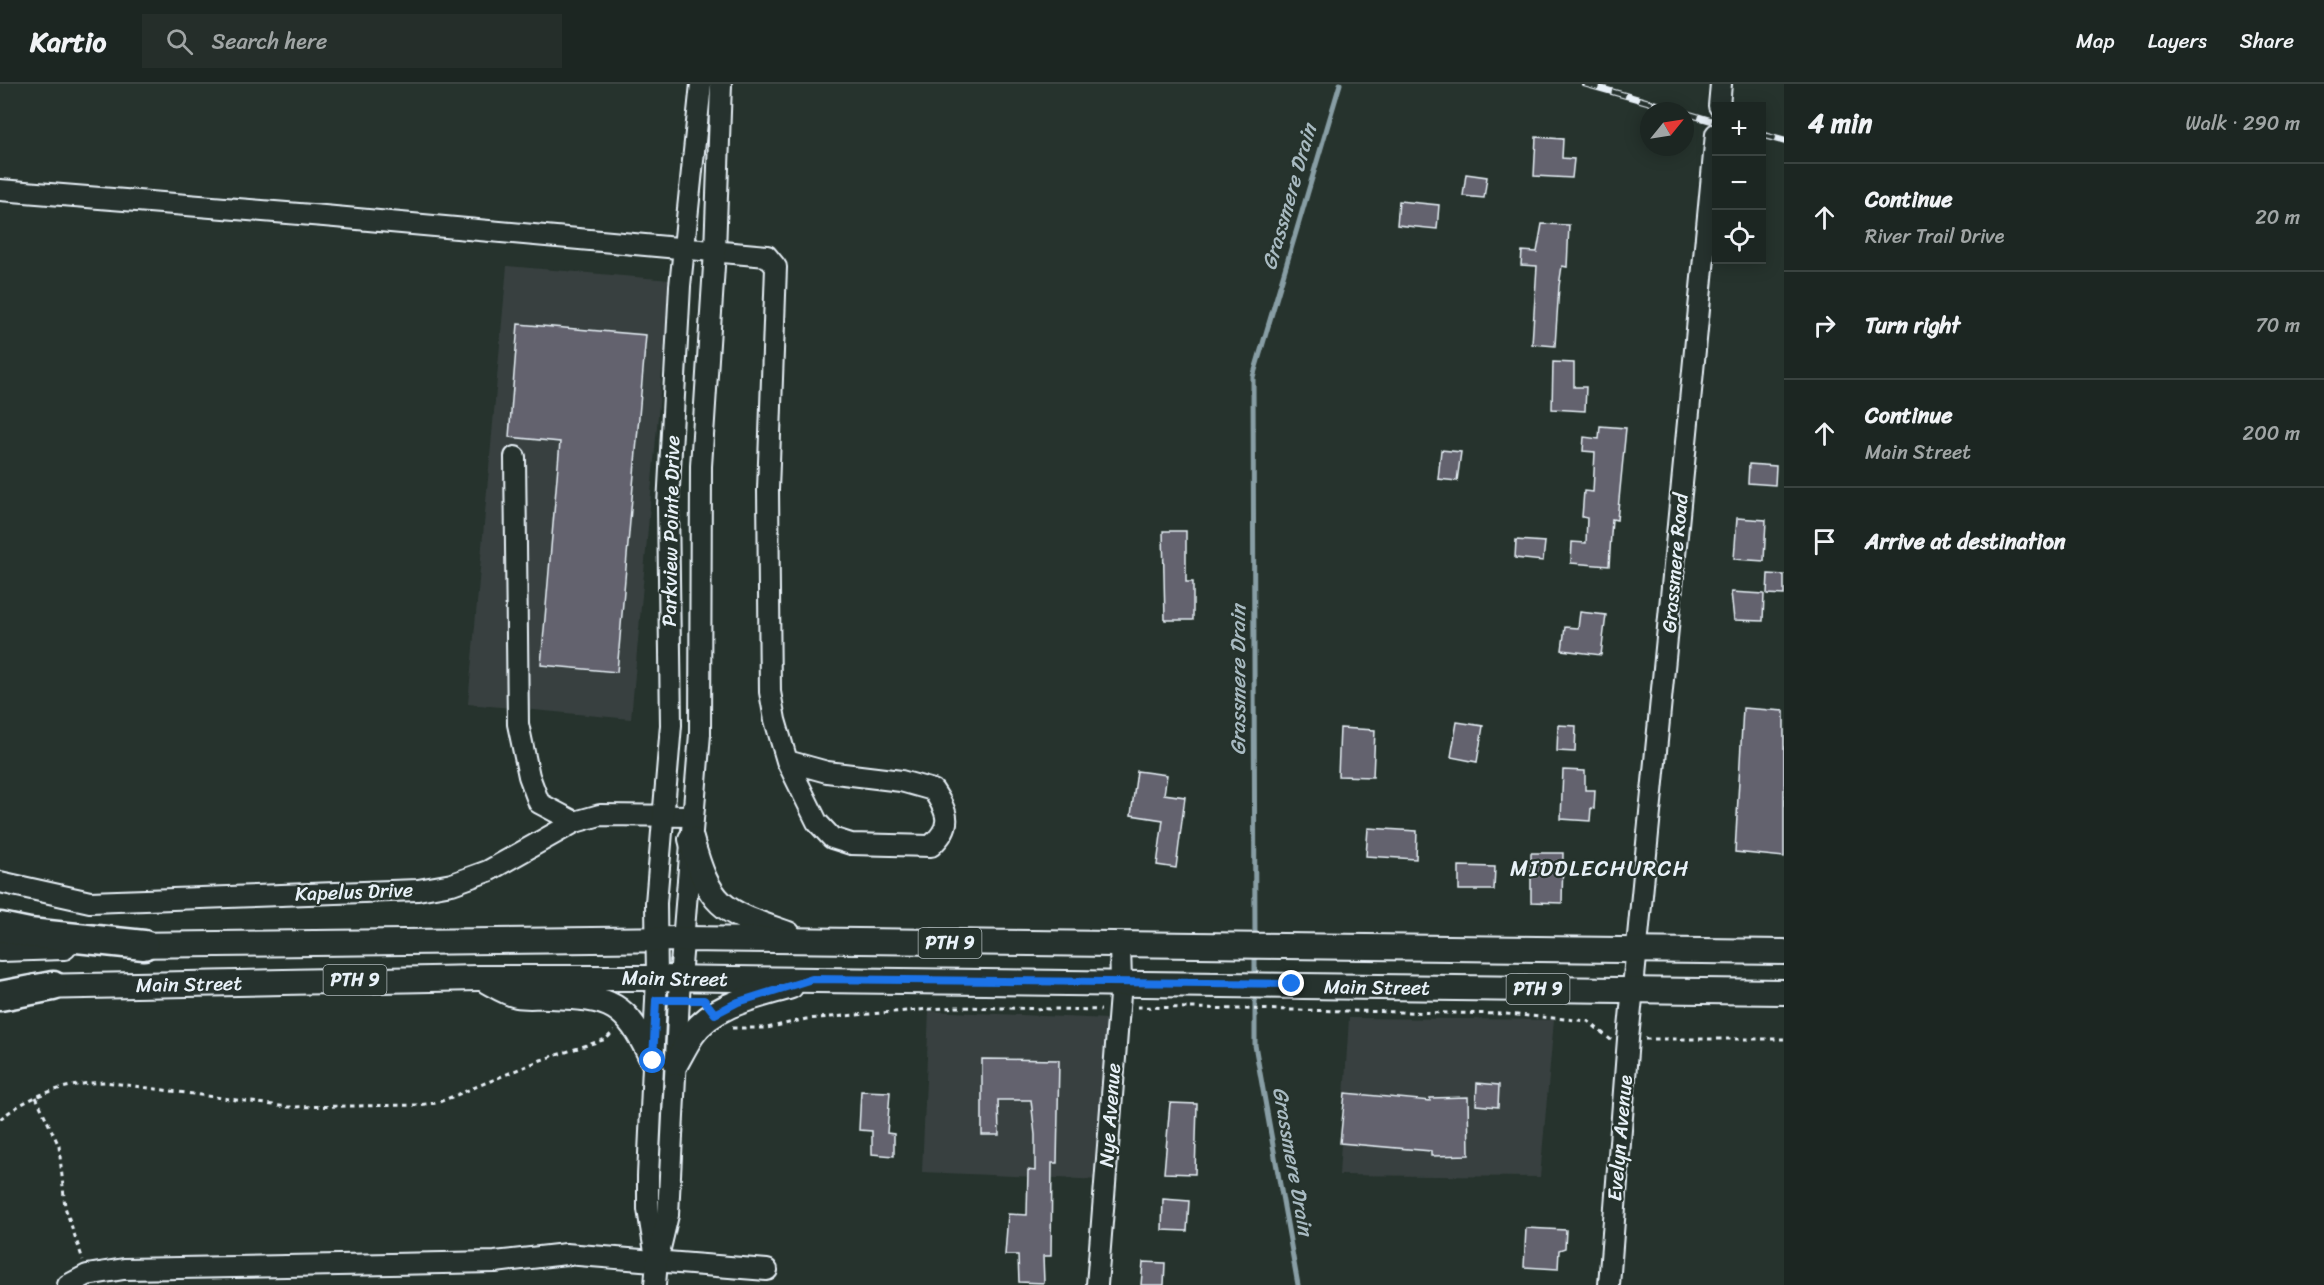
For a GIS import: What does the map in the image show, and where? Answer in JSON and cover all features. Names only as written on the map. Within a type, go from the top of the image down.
[{"type":"highway","points":[[0,927],[29,933],[144,945]]},
{"type":"highway","points":[[0,996],[53,986]]},
{"type":"main road","points":[[692,828],[705,884],[725,909],[741,918],[807,941]]},
{"type":"main road","name":"Main Street","points":[[0,949],[144,945],[683,939],[1120,946],[1784,952]]},
{"type":"main road","name":"Main Street","points":[[0,988],[479,978],[669,978],[1120,982],[1216,996],[1292,984],[1784,992]]},
{"type":"main road","points":[[479,978],[516,995],[592,997],[610,1004],[624,1014],[665,1062],[715,1014],[738,1002],[812,979]]},
{"type":"street","name":"Parkview Pointe Drive","points":[[669,978],[656,939],[662,814],[671,725],[668,505],[684,249],[701,84]]},
{"type":"street","name":"Parkview Pointe Drive","points":[[669,978],[683,939],[700,734],[701,466],[715,251],[721,84]]},
{"type":"street","points":[[1719,102],[1721,84]]},
{"type":"street","name":"Grassmere Road","points":[[1634,990],[1714,156]]},
{"type":"street","points":[[0,190],[767,256],[776,267],[768,490],[770,692],[787,761],[817,822],[832,838],[851,844],[931,846],[943,835],[947,822],[943,804],[933,790],[901,781],[827,772],[787,761]]},
{"type":"street","points":[[515,457],[518,724],[528,776],[539,803],[575,822]]},
{"type":"street","name":"Kapelus Drive","points":[[0,882],[90,902],[418,890],[452,884],[488,871],[575,822],[600,815],[662,814],[692,828]]},
{"type":"street","name":"Nye Avenue","points":[[1097,1285],[1119,1007],[1120,946]]},
{"type":"street","points":[[655,1285],[657,1261],[648,1209],[665,1062],[669,978]]},
{"type":"street","name":"Evelyn Avenue","points":[[1609,1285],[1634,990]]},
{"type":"street","points":[[68,1285],[87,1275],[124,1269],[495,1262],[566,1254],[767,1270]]},
{"type":"path","points":[[715,1014],[725,1027],[767,1029],[806,1019],[957,1007],[1099,1009],[1104,1012],[1119,1007],[1216,996],[1286,1009],[1506,1014],[1588,1021],[1607,1038],[1628,1040],[1784,1039]]},
{"type":"path","points":[[0,1119],[15,1107],[36,1096],[76,1083],[105,1082],[288,1107],[390,1107],[437,1103],[541,1060],[606,1039],[614,1032],[616,1024],[624,1014]]},
{"type":"path","points":[[36,1096],[59,1146],[65,1207],[87,1275]]},
{"type":"shaded area","points":[[507,266],[670,280],[631,719],[468,704]]},
{"type":"shaded area","points":[[929,1011],[1108,1019],[1102,1180],[922,1172]]},
{"type":"shaded area","points":[[1349,1018],[1554,1020],[1540,1177],[1339,1175]]},
{"type":"building","points":[[1536,137],[1563,139],[1562,158],[1574,159],[1572,178],[1534,176]]},
{"type":"building","points":[[1466,174],[1487,177],[1484,198],[1463,196]]},
{"type":"building","points":[[1399,201],[1439,205],[1437,229],[1397,225]]},
{"type":"building","points":[[1542,224],[1569,225],[1567,267],[1562,266],[1559,286],[1555,346],[1532,344],[1537,266],[1521,265],[1522,251],[1537,252]]},
{"type":"building","points":[[518,324],[646,335],[617,672],[541,665],[560,442],[509,437]]},
{"type":"building","points":[[1553,362],[1574,363],[1574,387],[1586,387],[1585,411],[1552,409]]},
{"type":"building","points":[[1600,426],[1626,428],[1617,520],[1612,519],[1609,566],[1571,563],[1572,542],[1586,543],[1587,518],[1582,517],[1584,491],[1593,492],[1595,452],[1583,451],[1584,437],[1599,439]]},
{"type":"building","points":[[1441,450],[1461,452],[1457,481],[1438,479]]},
{"type":"building","points":[[1749,464],[1776,466],[1775,485],[1748,483]]},
{"type":"building","points":[[1737,518],[1766,520],[1764,561],[1734,559]]},
{"type":"building","points":[[1163,531],[1186,531],[1186,582],[1193,582],[1193,620],[1165,620]]},
{"type":"building","points":[[1516,540],[1545,542],[1543,561],[1515,558]]},
{"type":"building","points":[[1768,574],[1784,575],[1784,595],[1767,594]]},
{"type":"building","points":[[1731,592],[1764,594],[1763,621],[1734,620]]},
{"type":"building","points":[[1580,612],[1606,615],[1601,655],[1562,650],[1565,627],[1578,628]]},
{"type":"building","points":[[1743,708],[1784,711],[1784,857],[1735,852]]},
{"type":"building","points":[[1457,722],[1483,726],[1477,762],[1451,757]]},
{"type":"building","points":[[1558,725],[1576,726],[1575,752],[1557,751]]},
{"type":"building","points":[[1340,728],[1375,730],[1373,777],[1338,776]]},
{"type":"building","points":[[1563,770],[1585,771],[1585,790],[1595,790],[1594,809],[1591,808],[1590,821],[1561,819]]},
{"type":"building","points":[[1137,771],[1167,775],[1164,794],[1185,797],[1176,868],[1157,865],[1163,820],[1131,815]]},
{"type":"building","points":[[1368,828],[1417,831],[1416,859],[1366,856]]},
{"type":"building","points":[[1531,853],[1563,853],[1562,903],[1531,902]]},
{"type":"building","points":[[1459,866],[1495,867],[1494,890],[1459,890]]},
{"type":"building","points":[[982,1059],[1059,1060],[1057,1163],[1052,1163],[1051,1256],[1043,1256],[1044,1283],[1019,1282],[1018,1255],[1005,1255],[1008,1214],[1027,1215],[1028,1170],[1035,1171],[1035,1135],[1031,1100],[998,1100],[999,1135],[982,1135]]},
{"type":"building","points":[[1477,1083],[1499,1085],[1498,1107],[1476,1105]]},
{"type":"building","points":[[861,1091],[890,1092],[887,1133],[894,1134],[894,1156],[872,1154],[872,1131],[859,1130]]},
{"type":"building","points":[[1345,1093],[1430,1101],[1430,1098],[1468,1097],[1469,1155],[1431,1156],[1431,1151],[1340,1143]]},
{"type":"building","points":[[1170,1103],[1197,1104],[1195,1174],[1164,1173]]},
{"type":"building","points":[[1163,1199],[1189,1201],[1187,1231],[1162,1230]]},
{"type":"building","points":[[1526,1228],[1566,1230],[1565,1248],[1559,1250],[1558,1269],[1524,1267]]},
{"type":"building","points":[[1143,1262],[1165,1263],[1164,1285],[1141,1285]]},
{"type":"waterway","name":"Grassmere Drain","points":[[1255,940],[1253,377],[1340,84]]},
{"type":"waterway","name":"Grassmere Drain","points":[[1255,952],[1255,979]]},
{"type":"waterway","name":"Grassmere Drain","points":[[1255,991],[1255,1045],[1298,1285]]},
{"type":"railway","points":[[1585,84],[1648,102]]},
{"type":"railway","points":[[1694,116],[1712,121]]},
{"type":"railway","points":[[1766,136],[1784,141]]},
{"type":"district","name":"MIDDLECHURCH","points":[[1600,868]]},
{"type":"route","points":[[653,1061],[656,1000],[704,1000],[715,1014],[738,1002],[812,979],[1292,984]]}]
